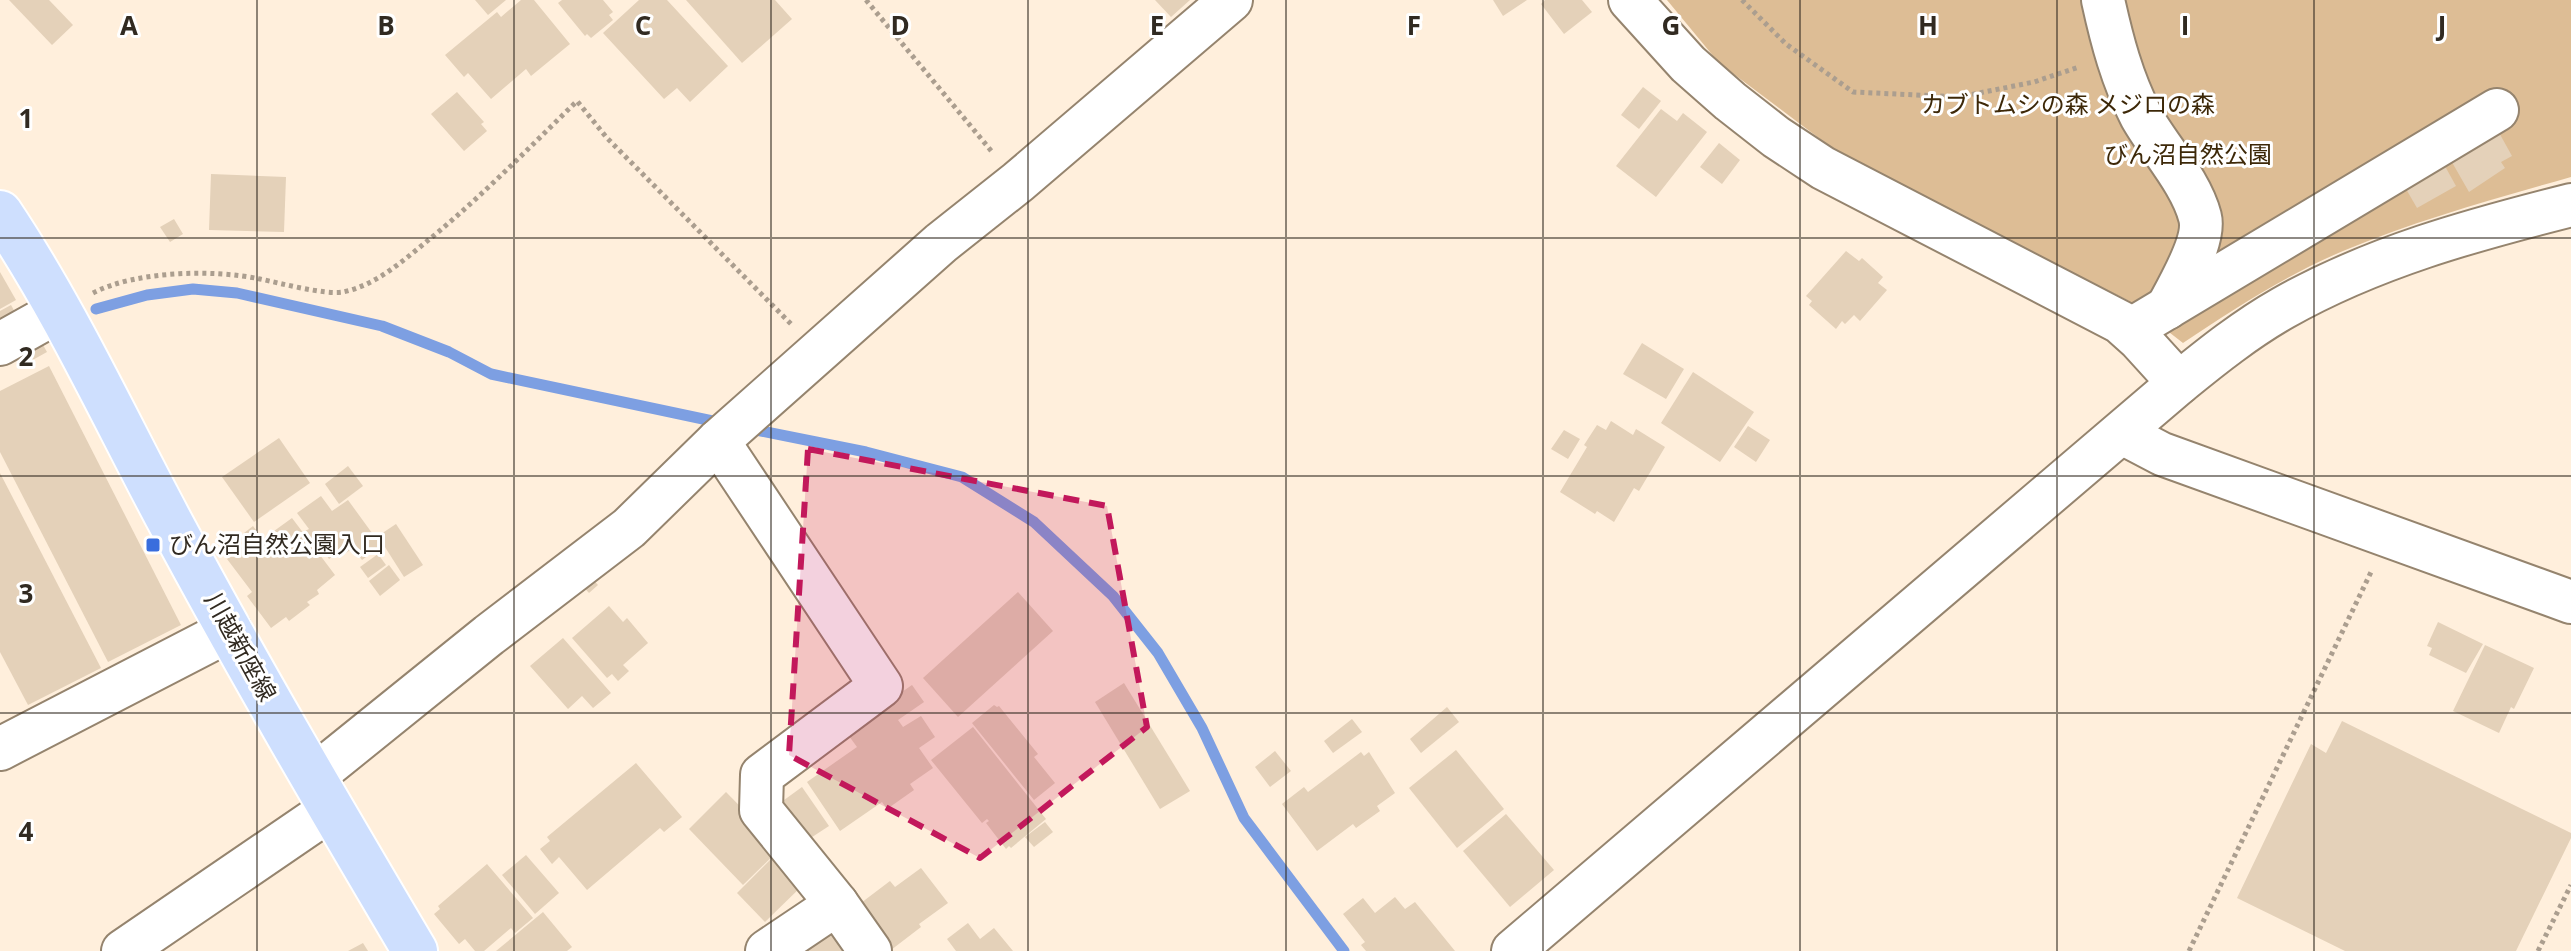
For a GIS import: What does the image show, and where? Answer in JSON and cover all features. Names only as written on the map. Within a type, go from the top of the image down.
[{"type":"main road","name":"川越新座線","points":[[0,213],[59,311],[230,630],[415,951]]},
{"type":"street","points":[[123,951],[322,793],[489,635],[629,528],[718,441],[941,243],[1018,182],[1231,0]]},
{"type":"street","points":[[1630,0],[1688,64],[1776,137],[1823,168],[2096,308],[2130,330],[2179,383]]},
{"type":"street","points":[[2103,0],[2115,56],[2142,117],[2180,175],[2201,219],[2192,262],[2167,308]]},
{"type":"street","points":[[2130,330],[2497,110]]},
{"type":"street","points":[[1513,951],[2214,354],[2274,314],[2370,265],[2419,247],[2571,205]]},
{"type":"street","points":[[0,344],[59,311]]},
{"type":"street","points":[[2122,433],[2162,454],[2571,602]]},
{"type":"street","points":[[718,441],[881,686],[762,775],[761,810],[837,904],[870,951]]},
{"type":"street","points":[[0,749],[230,630]]},
{"type":"street","points":[[767,951],[837,904]]},
{"type":"path","points":[[866,0],[1018,182]]},
{"type":"path","points":[[1742,0],[1786,44],[1853,92],[1959,97],[2034,82],[2115,56]]},
{"type":"path","points":[[59,311],[108,285],[181,273],[232,273],[296,287],[342,292],[377,279],[478,199],[577,101],[607,138],[818,351]]},
{"type":"path","points":[[2189,951],[2388,537]]},
{"type":"path","points":[[2538,951],[2571,885]]},
{"type":"highlighted area","points":[[808,449],[1107,506],[1147,727],[980,858],[789,755]]},
{"type":"green space","name":"びん沼自然公園","points":[[1667,0],[2571,0],[2571,177],[2427,220],[2343,251],[2241,305],[2183,343],[2129,301],[1848,160],[1719,63]]},
{"type":"building","points":[[9,0],[49,0],[73,25],[52,45]]},
{"type":"building","points":[[475,0],[506,0],[488,15]]},
{"type":"building","points":[[521,0],[534,0],[570,44],[531,76],[526,69],[491,99],[468,73],[464,77],[445,55],[497,12],[501,17]]},
{"type":"building","points":[[562,0],[603,0],[613,12],[609,15],[613,20],[591,38],[587,34],[585,36],[558,3]]},
{"type":"building","points":[[639,0],[667,0],[728,66],[690,102],[677,88],[664,99],[603,33]]},
{"type":"building","points":[[686,0],[775,0],[792,19],[742,63]]},
{"type":"building","points":[[1155,0],[1190,0],[1171,17]]},
{"type":"building","points":[[1493,0],[1527,0],[1503,16]]},
{"type":"building","points":[[1545,0],[1582,0],[1592,12],[1564,34],[1541,4]]},
{"type":"building","points":[[1643,87],[1661,101],[1639,129],[1621,115]]},
{"type":"building","points":[[457,92],[484,122],[481,124],[487,131],[464,151],[431,114]]},
{"type":"building","points":[[1661,109],[1677,121],[1683,113],[1707,132],[1656,197],[1616,166]]},
{"type":"building","points":[[2497,129],[2512,156],[2501,162],[2505,168],[2469,192],[2449,157]]},
{"type":"building","points":[[1719,143],[1740,160],[1722,184],[1700,167]]},
{"type":"building","points":[[2441,159],[2456,186],[2417,208],[2402,182]]},
{"type":"building","points":[[211,174],[286,177],[284,232],[209,230]]},
{"type":"building","points":[[174,219],[183,234],[170,242],[160,227]]},
{"type":"building","points":[[1846,251],[1859,261],[1862,258],[1883,277],[1878,283],[1887,290],[1860,321],[1854,315],[1845,324],[1842,321],[1836,329],[1809,305],[1812,301],[1806,296]]},
{"type":"building","points":[[0,272],[16,300],[0,309]]},
{"type":"building","points":[[11,305],[21,323],[0,335],[0,311]]},
{"type":"building","points":[[38,336],[47,352],[29,362],[20,346]]},
{"type":"building","points":[[1642,343],[1684,369],[1666,399],[1623,374]]},
{"type":"building","points":[[49,366],[181,625],[108,662],[0,452],[0,391]]},
{"type":"building","points":[[1693,372],[1754,412],[1720,462],[1661,423]]},
{"type":"building","points":[[1611,421],[1633,435],[1636,429],[1665,447],[1639,491],[1634,488],[1614,522],[1560,492],[1597,425],[1606,430]]},
{"type":"building","points":[[1748,426],[1770,440],[1756,462],[1734,447]]},
{"type":"building","points":[[1564,430],[1580,439],[1568,459],[1551,449]]},
{"type":"building","points":[[279,438],[310,483],[254,522],[222,477]]},
{"type":"building","points":[[348,466],[363,486],[339,504],[325,484]]},
{"type":"building","points":[[0,473],[101,668],[28,705],[0,652]]},
{"type":"building","points":[[321,496],[332,511],[348,500],[372,533],[364,541],[373,534],[382,545],[362,560],[353,548],[339,558],[336,554],[329,559],[325,553],[323,555],[305,531],[309,529],[297,513]]},
{"type":"building","points":[[292,518],[335,575],[317,590],[319,594],[307,602],[310,605],[289,621],[286,617],[271,628],[247,596],[252,592],[227,559],[245,545],[239,537],[253,526],[263,539]]},
{"type":"building","points":[[396,524],[423,565],[404,577],[378,536]]},
{"type":"building","points":[[378,554],[386,565],[368,578],[360,567]]},
{"type":"building","points":[[389,565],[400,580],[380,596],[369,581]]},
{"type":"building","points":[[589,575],[598,585],[589,593],[580,583]]},
{"type":"building","points":[[1018,592],[1053,631],[958,717],[923,678]]},
{"type":"building","points":[[609,606],[623,622],[627,618],[648,643],[623,665],[629,671],[618,681],[612,674],[607,678],[572,638]]},
{"type":"building","points":[[2438,622],[2483,644],[2466,673],[2429,655],[2432,648],[2427,646]]},
{"type":"building","points":[[563,638],[611,693],[593,708],[582,696],[568,709],[530,666]]},
{"type":"building","points":[[2485,645],[2534,668],[2499,733],[2453,711]]},
{"type":"building","points":[[1124,683],[1190,791],[1160,809],[1095,702]]},
{"type":"building","points":[[912,685],[924,702],[898,720],[903,727],[921,716],[935,737],[919,748],[933,768],[910,784],[914,790],[887,809],[882,802],[840,831],[807,782],[857,747],[849,736],[866,724],[863,719]]},
{"type":"building","points":[[994,705],[999,706],[1038,754],[1034,757],[1055,783],[1034,800],[972,723]]},
{"type":"building","points":[[1447,707],[1459,722],[1421,753],[1410,739]]},
{"type":"building","points":[[1352,719],[1362,732],[1333,753],[1324,741]]},
{"type":"building","points":[[2342,721],[2571,833],[2516,951],[2345,951],[2237,898],[2311,744],[2326,753]]},
{"type":"building","points":[[973,727],[1046,819],[1011,848],[1006,849],[986,823],[989,821],[987,819],[982,823],[931,760]]},
{"type":"building","points":[[1456,750],[1504,809],[1457,848],[1409,788]]},
{"type":"building","points":[[1275,751],[1291,771],[1270,787],[1255,767]]},
{"type":"building","points":[[1361,752],[1364,756],[1369,752],[1395,793],[1377,806],[1380,811],[1356,828],[1353,824],[1317,851],[1282,804],[1304,787],[1308,792]]},
{"type":"building","points":[[636,763],[682,817],[664,832],[660,828],[587,890],[559,857],[552,864],[540,849],[550,841],[547,837]]},
{"type":"building","points":[[802,787],[829,826],[806,841],[780,803]]},
{"type":"building","points":[[726,792],[781,848],[743,885],[689,829]]},
{"type":"building","points":[[1506,814],[1554,870],[1510,907],[1463,851]]},
{"type":"building","points":[[1045,822],[1053,832],[1034,847],[1025,837]]},
{"type":"building","points":[[526,855],[559,893],[535,914],[502,875]]},
{"type":"building","points":[[774,856],[806,882],[765,922],[737,893]]},
{"type":"building","points":[[487,864],[533,918],[515,933],[511,928],[484,951],[475,951],[465,939],[459,944],[434,914],[440,909],[438,906]]},
{"type":"building","points":[[921,868],[948,903],[891,950],[857,906],[890,881],[895,887]]},
{"type":"building","points":[[1395,897],[1405,909],[1415,902],[1455,951],[1366,951],[1361,945],[1365,942],[1343,914],[1363,898],[1375,913]]},
{"type":"building","points":[[543,912],[572,947],[567,951],[496,951]]},
{"type":"building","points":[[968,923],[980,939],[994,928],[1013,951],[956,951],[947,939]]},
{"type":"building","points":[[827,925],[855,951],[805,951],[800,944]]},
{"type":"building","points":[[363,943],[368,951],[348,951]]},
{"type":"waterway","points":[[96,309],[147,295],[193,289],[237,293],[382,326],[449,352],[491,374],[722,423]]},
{"type":"waterway","points":[[746,428],[866,452],[962,477],[1034,522],[1113,596],[1158,653],[1202,728],[1244,818],[1344,951]]},
{"type":"place","name":"びん沼自然公園入口","points":[[153,545]]},
{"type":"park label","name":"カブトムシの森 メジロの森","points":[[2068,105]]}]
